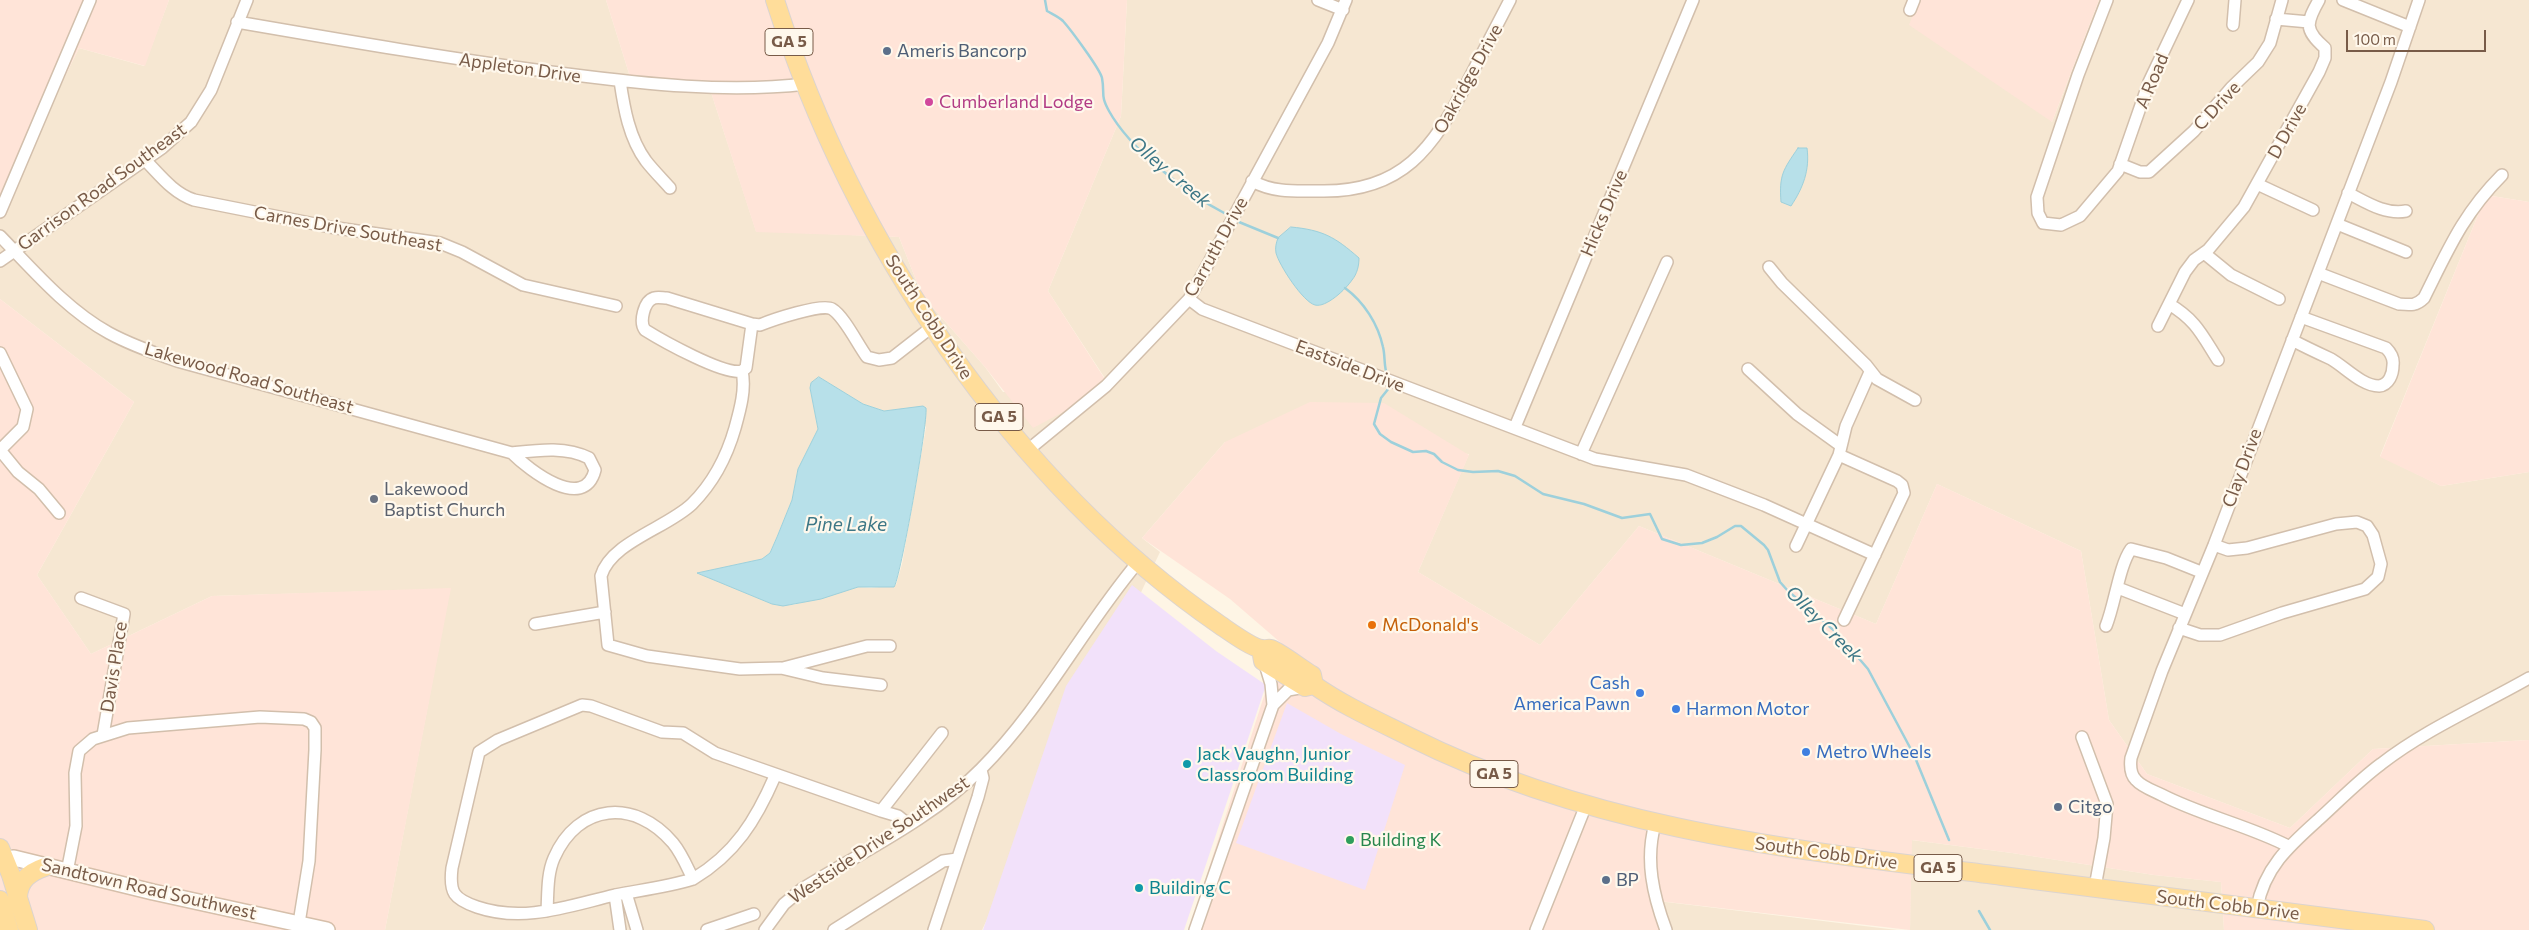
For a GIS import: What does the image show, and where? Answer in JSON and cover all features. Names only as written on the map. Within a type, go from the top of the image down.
[{"type":"main road","name":"South Cobb Drive","points":[[775,0],[827,138],[853,191],[881,242],[976,388],[1028,450],[1073,499],[1139,561],[1220,625],[1262,655],[1271,649],[1312,676],[1309,686],[1452,757],[1516,782],[1586,805],[1655,824],[1736,840],[1851,857],[2424,930]]},
{"type":"main road","points":[[2,856],[18,897],[28,930]]},
{"type":"main road","points":[[18,897],[19,887],[25,878],[34,870],[45,867]]},
{"type":"main road","points":[[0,900],[9,930]]},
{"type":"street","points":[[0,212],[90,0]]},
{"type":"street","name":"Garrison Road Southeast","points":[[0,261],[178,137],[202,108],[247,0]]},
{"type":"street","points":[[1318,0],[1344,5]]},
{"type":"street","name":"Oakridge Drive","points":[[1252,181],[1271,189],[1332,191],[1370,184],[1410,165],[1432,142],[1450,116],[1510,0]]},
{"type":"street","name":"Hicks Drive","points":[[1515,427],[1693,0]]},
{"type":"street","name":"A Road","points":[[2107,0],[2078,75],[2037,197],[2038,213],[2043,223],[2061,225],[2080,216],[2118,171],[2150,82],[2188,0]]},
{"type":"street","points":[[2233,25],[2236,0]]},
{"type":"street","name":"C Drive","points":[[2120,164],[2146,174],[2156,168],[2194,131],[2231,88],[2258,62],[2270,43],[2282,0]]},
{"type":"street","points":[[2276,20],[2308,22],[2319,0]]},
{"type":"street","points":[[2343,0],[2410,27]]},
{"type":"street","name":"Clay Drive","points":[[2288,846],[2265,834],[2183,806],[2142,785],[2130,771],[2131,758],[2138,732],[2201,572],[2214,545],[2337,224],[2419,0]]},
{"type":"street","name":"Carruth Drive","points":[[1028,450],[1106,386],[1189,299],[1328,43],[1344,5]]},
{"type":"street","name":"Appleton Drive","points":[[237,22],[482,64],[620,80],[681,85],[782,86],[806,84]]},
{"type":"street","name":"D Drive","points":[[2158,326],[2184,272],[2194,260],[2204,253],[2244,207],[2325,58],[2325,48],[2310,32],[2308,22]]},
{"type":"street","points":[[620,80],[624,108],[633,138],[646,161],[670,188]]},
{"type":"street","name":"Carnes Drive Southeast","points":[[145,160],[182,196],[194,200],[330,227],[440,243],[462,252],[523,286],[616,306]]},
{"type":"street","points":[[2318,274],[2399,304],[2410,306],[2419,303],[2424,298],[2459,228],[2474,204],[2502,175]]},
{"type":"street","points":[[2257,184],[2313,210]]},
{"type":"street","points":[[2348,193],[2379,208],[2396,213],[2406,211]]},
{"type":"street","points":[[2337,224],[2406,252]]},
{"type":"street","name":"Lakewood Road Southeast","points":[[0,236],[85,316],[109,333],[137,347],[177,361],[512,453],[535,450],[573,451],[589,458],[595,470],[593,477],[585,486],[578,489],[563,487],[539,475],[512,453]]},
{"type":"street","points":[[2204,253],[2231,275],[2279,299]]},
{"type":"street","points":[[1581,454],[1667,262]]},
{"type":"street","points":[[1769,267],[1782,283],[1866,365],[1877,379],[1915,400]]},
{"type":"street","points":[[752,324],[746,368],[742,371],[732,372],[720,368],[652,334],[642,326],[642,318],[650,300],[655,297],[667,298],[752,324],[760,324],[816,307],[831,308],[839,315],[867,357],[879,360],[892,358],[934,326]]},
{"type":"street","name":"Eastside Drive","points":[[1189,299],[1202,310],[1515,427],[1581,454],[1609,463],[1686,475],[1807,523],[1875,555]]},
{"type":"street","points":[[2169,304],[2184,313],[2200,329],[2218,360]]},
{"type":"street","points":[[2292,340],[2333,360],[2361,379],[2376,386],[2383,385],[2392,374],[2394,362],[2391,353],[2386,348],[2301,317]]},
{"type":"street","points":[[0,353],[27,409],[23,426],[0,450],[18,472],[39,488],[59,513]]},
{"type":"street","points":[[1748,369],[1840,450],[1897,481],[1903,488],[1902,499],[1844,620]]},
{"type":"street","points":[[742,371],[744,382],[739,415],[728,451],[719,471],[692,504],[615,554],[603,569],[601,576],[608,645],[647,656],[740,669],[781,668],[868,646],[890,646]]},
{"type":"street","points":[[1796,546],[1840,450],[1870,372]]},
{"type":"street","points":[[2179,628],[2200,635],[2220,635],[2282,613],[2365,589],[2378,577],[2381,564],[2373,535],[2367,526],[2357,522],[2336,524],[2247,548],[2228,550],[2214,545]]},
{"type":"street","points":[[2106,626],[2124,564],[2131,549],[2166,558],[2201,572]]},
{"type":"street","name":"Westside Drive Southwest","points":[[765,930],[784,904],[802,888],[908,824],[946,798],[981,770],[1022,720],[1139,561]]},
{"type":"street","points":[[2118,588],[2185,614]]},
{"type":"street","name":"Davis Place","points":[[81,598],[124,614],[103,735]]},
{"type":"street","points":[[534,624],[605,612]]},
{"type":"street","points":[[1195,930],[1273,705],[1271,684],[1262,655]]},
{"type":"street","points":[[781,668],[823,678],[881,684]]},
{"type":"street","points":[[2258,908],[2261,887],[2288,846],[2388,759],[2414,741],[2529,678]]},
{"type":"street","points":[[1273,705],[1288,690],[1309,686]]},
{"type":"street","points":[[775,776],[756,814],[729,853],[712,868],[693,880],[529,914],[498,912],[469,904],[452,893],[450,882],[452,868],[479,752],[498,740],[582,705],[591,706],[662,732],[683,733],[714,753],[775,776],[898,816],[908,824]]},
{"type":"street","points":[[67,872],[76,826],[76,760],[84,745],[103,735],[128,728],[260,717],[292,717],[311,722],[315,728],[310,862],[299,923]]},
{"type":"street","points":[[881,811],[942,732]]},
{"type":"street","points":[[2082,737],[2107,804],[2105,835],[2095,887]]},
{"type":"street","points":[[934,930],[978,798],[983,778],[981,770]]},
{"type":"street","points":[[1536,930],[1586,805]]},
{"type":"street","points":[[547,911],[550,871],[560,847],[578,824],[602,813],[627,813],[654,826],[676,847],[693,880]]},
{"type":"street","points":[[1655,824],[1649,856],[1658,910],[1666,930]]},
{"type":"street","name":"Sandtown Road Southwest","points":[[2,856],[153,892],[327,930]]},
{"type":"street","points":[[834,930],[943,861],[957,859]]},
{"type":"street","points":[[620,894],[620,930]]},
{"type":"street","points":[[620,894],[637,930]]},
{"type":"street","points":[[707,930],[754,914]]},
{"type":"shaded area","points":[[0,0],[169,0],[145,66],[79,48],[0,208]]},
{"type":"shaded area","points":[[169,0],[606,0],[631,80],[708,83],[756,231],[899,237],[922,295],[985,367],[1003,392],[1110,386],[1048,291],[1121,116],[1127,0],[1918,0],[2052,122],[2099,0],[2529,0],[2529,202],[2486,195],[2380,456],[2441,486],[2529,472],[2529,740],[2373,749],[2290,828],[2147,774],[2109,720],[2081,551],[1937,484],[1876,624],[1639,526],[1540,645],[1418,572],[1469,454],[1225,442],[1142,538],[1160,552],[982,930],[385,930],[450,589],[212,596],[91,654],[37,575],[134,402],[0,299],[0,208],[79,48],[144,66]],"holes":[[[819,377],[863,404],[884,411],[912,408],[926,427],[902,564],[896,585],[871,588],[858,587],[793,605],[772,604],[698,573],[762,559],[770,553],[792,500],[798,469],[818,429],[810,388]]]},
{"type":"shaded area","points":[[606,0],[1127,0],[1121,116],[1048,291],[1110,387],[1033,428],[985,367],[922,295],[899,237],[756,232],[708,83],[631,80]]},
{"type":"shaded area","points":[[1918,0],[2099,0],[2052,122],[1909,25]]},
{"type":"shaded area","points":[[2486,195],[2529,202],[2529,472],[2441,486],[2380,457]]},
{"type":"shaded area","points":[[0,299],[134,402],[37,575],[91,654],[212,596],[451,588],[385,930],[0,930]]},
{"type":"shaded area","points":[[1310,402],[1384,403],[1469,455],[1418,572],[1540,645],[1639,526],[1876,624],[1937,484],[2081,551],[2109,720],[2147,774],[2290,828],[2373,749],[2529,740],[2529,930],[2224,930],[2221,882],[2154,875],[1912,840],[1910,930],[1659,901],[1667,930],[1189,930],[1281,643],[1230,599],[1142,538],[1225,442]]},
{"type":"shaded area","points":[[1132,585],[1216,651],[1266,685],[1184,930],[983,930],[1066,686]]},
{"type":"shaded area","points":[[1287,703],[1341,734],[1405,765],[1365,890],[1236,843]]},
{"type":"shaded area","points":[[1911,840],[2012,853],[2154,875],[2221,882],[2224,930],[1910,930]]},
{"type":"shaded area","points":[[1658,901],[1897,930],[1667,930]]},
{"type":"water","points":[[1798,148],[1807,148],[1808,156],[1802,186],[1791,206],[1781,202],[1781,185],[1783,173]]},
{"type":"water","points":[[1291,227],[1312,230],[1328,236],[1359,258],[1359,264],[1352,280],[1341,293],[1325,304],[1315,305],[1304,297],[1286,274],[1278,259],[1276,244],[1278,238]]},
{"type":"water","name":"Pine Lake","points":[[819,377],[863,404],[884,411],[923,406],[926,408],[918,469],[902,558],[894,587],[858,587],[821,599],[783,606],[772,604],[697,573],[762,559],[770,553],[792,500],[798,469],[818,429],[810,388],[811,383]]},
{"type":"waterway","name":"Olley Creek","points":[[1045,0],[1047,11],[1063,21],[1100,73],[1106,106],[1118,126],[1145,155],[1177,183],[1226,214]]},
{"type":"waterway","name":"Olley Creek","points":[[1239,222],[1278,238]]},
{"type":"waterway","name":"Olley Creek","points":[[1345,288],[1364,307],[1378,330],[1383,347],[1386,371]]},
{"type":"waterway","name":"Olley Creek","points":[[1389,388],[1381,398],[1374,424],[1380,434],[1391,442],[1413,452],[1426,451],[1434,454],[1442,462],[1458,470],[1473,472],[1498,471],[1515,476],[1543,494],[1584,504],[1622,518],[1650,514],[1662,539],[1681,545],[1702,543],[1717,537],[1735,526],[1741,526],[1768,550],[1780,582],[1837,633],[1868,669],[1914,755],[1949,840]]},
{"type":"waterway","name":"Olley Creek","points":[[1979,911],[1990,930]]},
{"type":"place","name":"Ameris Bancorp","points":[[887,51]]},
{"type":"place","name":"Cumberland Lodge","points":[[929,102]]},
{"type":"place","name":"Lakewood Baptist Church","points":[[374,499]]},
{"type":"place","name":"McDonald's","points":[[1372,625]]},
{"type":"place","name":"Cash America Pawn","points":[[1640,693]]},
{"type":"place","name":"Harmon Motor","points":[[1676,709]]},
{"type":"place","name":"Metro Wheels","points":[[1806,752]]},
{"type":"place","name":"Jack Vaughn, Junior Classroom Building","points":[[1187,764]]},
{"type":"place","name":"Citgo","points":[[2058,807]]},
{"type":"place","name":"Building K","points":[[1350,840]]},
{"type":"place","name":"BP","points":[[1606,880]]},
{"type":"place","name":"Building C","points":[[1139,888]]}]
